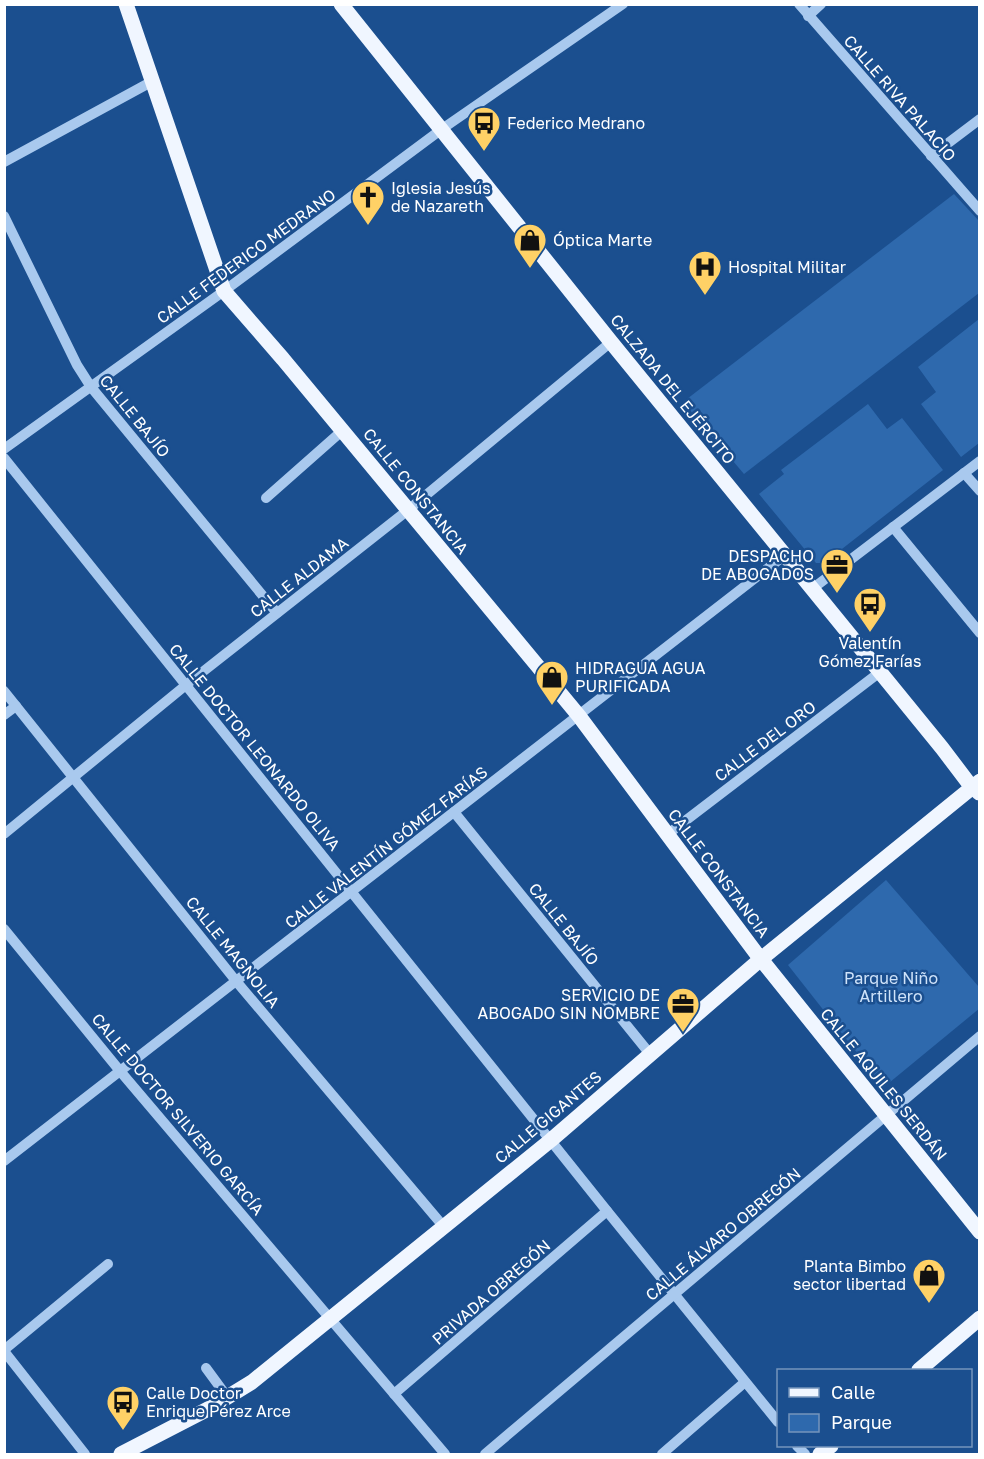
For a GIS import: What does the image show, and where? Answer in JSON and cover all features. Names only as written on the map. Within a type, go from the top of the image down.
[{"type":"main road","name":"CALLE CONSTANCIA","points":[[126,4],[224,291],[343,430],[579,716],[761,958]]},
{"type":"main road","name":"CALZADA DEL EJÉRCITO","points":[[341,4],[611,342],[967,781],[977,787]]},
{"type":"main road","name":"CALLE GIGANTES","points":[[121,1455],[228,1398],[252,1382],[551,1140],[761,958],[977,787]]},
{"type":"main road","name":"CALLE AQUILES SERDÁN","points":[[761,958],[980,1232]]},
{"type":"main road","points":[[921,1369],[980,1318]]},
{"type":"street","name":"CALLE RIVA PALACIO","points":[[799,4],[980,211]]},
{"type":"street","points":[[808,16],[821,4]]},
{"type":"street","name":"CALLE FEDERICO MEDRANO","points":[[4,448],[224,291],[442,129],[621,5]]},
{"type":"street","points":[[4,162],[151,82]]},
{"type":"street","points":[[931,156],[980,119]]},
{"type":"street","name":"CALLE BAJÍO","points":[[4,216],[77,364],[91,387],[277,614]]},
{"type":"street","name":"CALLE ALDAMA","points":[[4,834],[186,685],[408,510],[611,342]]},
{"type":"street","points":[[266,498],[343,430]]},
{"type":"street","name":"CALLE DOCTOR LEONARDO OLIVA","points":[[4,458],[777,1421]]},
{"type":"street","points":[[812,589],[980,461]]},
{"type":"street","points":[[964,473],[980,491]]},
{"type":"street","points":[[893,527],[980,633]]},
{"type":"street","name":"CALLE VALENTÍN GÓMEZ FARÍAS","points":[[4,1161],[784,555]]},
{"type":"street","name":"CALLE DEL ORO","points":[[668,834],[880,672]]},
{"type":"street","name":"CALLE MAGNOLIA","points":[[4,691],[236,981],[444,1227]]},
{"type":"street","points":[[4,715],[16,706]]},
{"type":"street","name":"CALLE BAJÍO","points":[[454,812],[650,1054]]},
{"type":"street","name":"CALLE DOCTOR SILVERIO GARCÍA","points":[[4,928],[120,1071],[445,1455]]},
{"type":"street","name":"CALLE ÁLVARO OBREGÓN","points":[[484,1455],[885,1116],[977,1043]]},
{"type":"street","name":"PRIVADA OBREGÓN","points":[[394,1395],[607,1211]]},
{"type":"street","points":[[69,1455],[83,1452],[4,1350],[108,1264]]},
{"type":"street","points":[[206,1368],[228,1398]]},
{"type":"street","points":[[662,1455],[745,1382]]},
{"type":"green space","points":[[954,194],[979,221],[979,293],[744,474],[683,402]]},
{"type":"green space","points":[[979,319],[979,443],[961,457],[921,404],[936,392],[918,367]]},
{"type":"green space","points":[[868,404],[887,429],[902,418],[943,470],[824,563],[816,563],[759,494],[784,474],[781,470]]},
{"type":"green space","name":"Parque Niño Artillero","points":[[886,880],[979,987],[980,1008],[884,1087],[788,965]]},
{"type":"place","name":"Federico Medrano","points":[[484,152]]},
{"type":"place","name":"Iglesia Jesús de Nazareth","points":[[368,226]]},
{"type":"place","name":"Óptica Marte","points":[[530,269]]},
{"type":"place","name":"Hospital Militar","points":[[705,296]]},
{"type":"place","name":"DESPACHO DE ABOGADOS","points":[[837,594]]},
{"type":"place","name":"Valentín Gómez Farías","points":[[870,633]]},
{"type":"place","name":"HIDRAGUA AGUA PURIFICADA","points":[[552,706]]},
{"type":"place","name":"SERVICIO DE ABOGADO SIN NOMBRE","points":[[683,1033]]},
{"type":"place","name":"Planta Bimbo sector libertad","points":[[929,1304]]},
{"type":"place","name":"Calle Doctor Enrique Pérez Arce","points":[[123,1431]]}]
